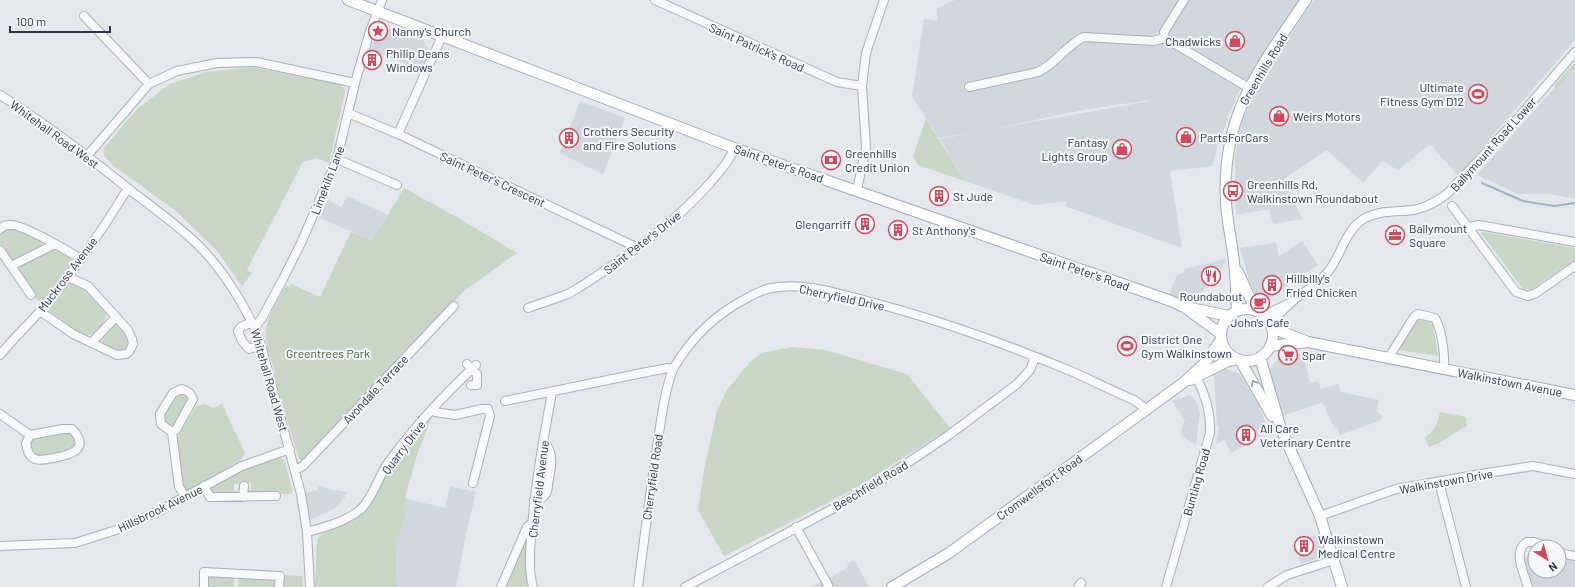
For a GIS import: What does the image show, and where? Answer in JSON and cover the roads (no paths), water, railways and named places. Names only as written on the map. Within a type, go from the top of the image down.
[{"type":"main road","name":"Saint Peter's Road","points":[[348,0],[734,148],[1167,299],[1184,307],[1221,337]]},
{"type":"main road","name":"Greenhills Road","points":[[1233,313],[1234,261],[1226,202],[1228,151],[1240,105],[1263,64],[1306,0]]},
{"type":"main road","name":"Greenhills Road","points":[[1234,261],[1243,285],[1265,320]]},
{"type":"main road","name":"Saint Peter's Road","points":[[1184,307],[1233,313]]},
{"type":"main road","points":[[1243,309],[1265,320],[1272,341],[1270,346],[1260,357],[1248,360],[1239,359],[1227,352],[1221,337],[1222,327],[1233,313],[1243,309]]},
{"type":"main road","name":"Walkinstown Avenue","points":[[1265,320],[1308,342],[1575,395]]},
{"type":"main road","name":"Cromwellsfort Road","points":[[892,587],[905,584],[1183,383],[1204,364],[1221,337]]},
{"type":"main road","name":"Walkinstown Avenue","points":[[1270,346],[1308,342]]},
{"type":"main road","points":[[1260,357],[1281,429]]},
{"type":"main road","points":[[1239,359],[1281,429],[1320,516],[1342,587]]},
{"type":"main road","name":"Cromwellsfort Road","points":[[1183,383],[1228,361],[1239,359]]},
{"type":"street","name":"Limekiln Lane","points":[[261,345],[249,349],[242,341],[238,331],[242,327],[254,324],[280,285],[302,241],[337,159],[355,83],[382,0]]},
{"type":"street","name":"Saint Patrick's Road","points":[[655,0],[837,82],[862,86]]},
{"type":"street","points":[[1165,38],[1164,32],[1184,0]]},
{"type":"street","points":[[856,190],[866,148],[862,86],[866,53],[882,1]]},
{"type":"street","points":[[84,16],[149,84]]},
{"type":"street","points":[[398,134],[442,36]]},
{"type":"street","points":[[969,86],[1038,72],[1046,68],[1078,40],[1084,37],[1153,41],[1165,38],[1249,88]]},
{"type":"street","name":"Ballymount Road Lower","points":[[1265,320],[1293,301],[1327,274],[1348,235],[1355,226],[1364,219],[1379,212],[1420,208],[1436,201],[1448,193],[1519,117],[1575,52]]},
{"type":"street","points":[[87,156],[149,84],[177,71],[201,66],[256,62],[355,83]]},
{"type":"street","name":"Whitehall Road West","points":[[0,94],[87,156],[180,228],[207,254],[221,272],[254,324],[290,449],[301,494],[307,532],[310,587]]},
{"type":"street","name":"Saint Peter's Crescent","points":[[348,113],[398,134],[636,247]]},
{"type":"street","name":"Saint Peter's Drive","points":[[528,308],[568,294],[580,288],[674,219],[705,189],[727,163],[734,148]]},
{"type":"street","points":[[337,159],[397,185]]},
{"type":"street","name":"Muckross Avenue","points":[[0,355],[40,311],[68,277],[112,215],[128,188]]},
{"type":"street","points":[[1452,206],[1516,292],[1528,296],[1536,293],[1575,266]]},
{"type":"street","points":[[0,229],[7,225],[12,225],[55,244],[80,259]]},
{"type":"street","points":[[1469,227],[1479,225],[1575,242]]},
{"type":"street","points":[[11,266],[55,244]]},
{"type":"street","points":[[0,250],[31,295]]},
{"type":"street","points":[[40,311],[73,334],[117,354],[126,354],[129,352],[133,344],[128,330],[88,286],[68,277]]},
{"type":"street","name":"Cherryfield Drive","points":[[673,369],[701,332],[721,314],[741,301],[758,293],[770,288],[786,286],[847,295],[918,315],[1035,357],[1134,400],[1145,410]]},
{"type":"street","name":"Avondale Terrace","points":[[295,470],[303,466],[454,306]]},
{"type":"street","name":"Walkinstown Avenue","points":[[1389,358],[1414,317],[1418,314],[1435,318],[1438,324],[1444,359],[1444,369]]},
{"type":"street","points":[[92,342],[116,317]]},
{"type":"street","name":"Beechfield Road","points":[[685,587],[882,480],[949,435],[1017,384],[1030,370],[1035,357]]},
{"type":"street","name":"Quarry Drive","points":[[307,532],[325,528],[345,520],[361,509],[387,464],[432,409],[472,366],[477,374],[477,385],[471,385]]},
{"type":"street","points":[[505,402],[667,368],[673,369]]},
{"type":"street","name":"Cherryfield Road","points":[[638,587],[647,508],[662,411],[669,379],[673,369]]},
{"type":"street","name":"Bunting Road","points":[[1166,587],[1210,433],[1208,405],[1203,389],[1196,377]]},
{"type":"street","points":[[172,432],[176,430],[193,399],[188,391],[182,389],[173,393],[160,414],[160,424],[172,432],[179,486],[185,496]]},
{"type":"street","name":"Cherryfield Avenue","points":[[533,587],[530,571],[534,501],[552,392]]},
{"type":"street","points":[[432,409],[435,412],[455,415],[488,409],[490,416],[473,483]]},
{"type":"street","points":[[0,414],[30,435],[63,429],[72,429],[78,436],[80,443],[75,452],[68,456],[43,460],[35,459],[28,453],[26,443],[30,435]]},
{"type":"street","points":[[534,501],[541,499],[546,494],[551,467],[551,454],[548,446],[544,442]]},
{"type":"street","name":"Hillsbrook Avenue","points":[[0,546],[75,543],[116,530],[157,512],[251,461],[290,449]]},
{"type":"street","name":"Walkinstown Drive","points":[[1320,516],[1396,489],[1532,466],[1575,474]]},
{"type":"street","points":[[1439,482],[1466,587]]},
{"type":"street","points":[[204,486],[210,497],[276,496]]},
{"type":"street","points":[[243,497],[244,486]]},
{"type":"street","points":[[501,587],[527,527],[532,523]]},
{"type":"street","points":[[796,527],[829,587]]},
{"type":"street","points":[[1527,542],[1520,548],[1519,553],[1528,587]]},
{"type":"street","points":[[1268,587],[1287,575],[1334,560]]},
{"type":"street","points":[[204,587],[204,572],[280,576],[279,587]]},
{"type":"waterway","points":[[1482,183],[1523,201],[1554,206],[1575,203]]},
{"type":"place","name":"Nanny's Church","points":[[378,31]]},
{"type":"place","name":"Chadwicks","points":[[1235,41]]},
{"type":"place","name":"Philip Deans Windows","points":[[372,60]]},
{"type":"place","name":"Ultimate Fitness Gym D12","points":[[1478,94]]},
{"type":"place","name":"Weirs Motors","points":[[1279,116]]},
{"type":"place","name":"PartsForCars","points":[[1186,137]]},
{"type":"place","name":"Crothers Security and Fire Solutions","points":[[569,138]]},
{"type":"place","name":"Fantasy Lights Group","points":[[1122,149]]},
{"type":"place","name":"Greenhills Credit Union","points":[[831,160]]},
{"type":"place","name":"Greenhills Rd, Walkinstown Roundabout","points":[[1233,191]]},
{"type":"place","name":"St Jude","points":[[939,196]]},
{"type":"place","name":"Glengarriff","points":[[865,224]]},
{"type":"place","name":"St Anthony's","points":[[898,230]]},
{"type":"place","name":"Ballymount Square","points":[[1395,235]]},
{"type":"place","name":"Roundabout","points":[[1211,276]]},
{"type":"place","name":"Hillbilly's Fried Chicken","points":[[1272,285]]},
{"type":"place","name":"John's Cafe","points":[[1260,303]]},
{"type":"place","name":"District One Gym Walkinstown","points":[[1127,346]]},
{"type":"place","name":"Spar","points":[[1288,355]]},
{"type":"place","name":"All Care Veterinary Centre","points":[[1246,435]]},
{"type":"place","name":"Walkinstown Medical Centre","points":[[1304,546]]},
{"type":"park label","name":"Greentrees Park","points":[[328,353]]}]
